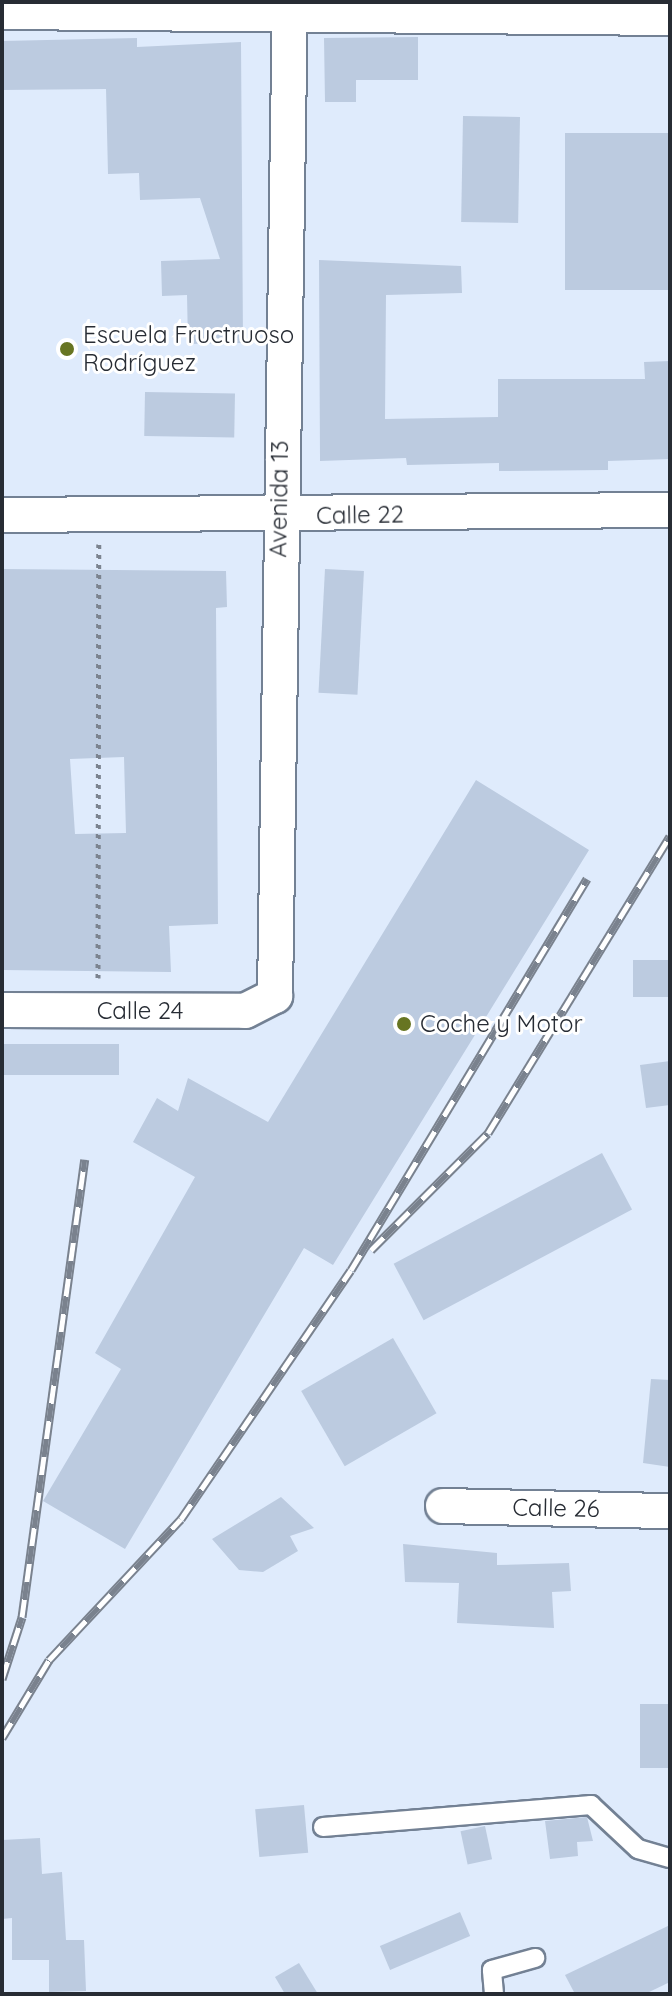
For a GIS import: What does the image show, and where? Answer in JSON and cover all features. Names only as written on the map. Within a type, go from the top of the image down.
[{"type":"street","points":[[2,12],[290,9],[670,18]]},
{"type":"street","name":"Avenida 13","points":[[275,996],[278,516],[290,9]]},
{"type":"street","name":"Calle 22","points":[[2,515],[278,516],[670,510]]},
{"type":"street","name":"Calle 24","points":[[2,1010],[245,1011],[275,996]]},
{"type":"street","name":"Calle 26","points":[[443,1506],[670,1511]]},
{"type":"lane","points":[[323,1827],[591,1805],[638,1849],[670,1858]]},
{"type":"lane","points":[[494,1994],[492,1970],[535,1958]]},
{"type":"path","points":[[98,1011],[99,515]]},
{"type":"building","points":[[418,37],[418,80],[356,80],[356,102],[325,102],[324,38]]},
{"type":"building","points":[[137,38],[137,47],[241,42],[243,343],[188,344],[187,295],[162,296],[161,261],[220,259],[200,198],[140,200],[139,173],[108,174],[106,89],[2,90],[2,41]]},
{"type":"building","points":[[463,116],[520,117],[518,223],[461,222]]},
{"type":"building","points":[[565,133],[670,133],[670,290],[565,290]]},
{"type":"building","points":[[319,260],[461,266],[462,293],[386,295],[385,419],[498,417],[498,379],[645,379],[644,362],[670,361],[670,459],[608,461],[608,470],[499,471],[499,463],[407,465],[406,458],[320,461]]},
{"type":"building","points":[[145,392],[235,394],[234,438],[144,436]]},
{"type":"building","points":[[2,569],[226,571],[227,607],[216,608],[218,924],[169,926],[171,972],[2,970]],"holes":[[[124,757],[126,833],[75,834],[70,759]]]},
{"type":"building","points":[[325,569],[364,571],[357,695],[319,693]]},
{"type":"building","points":[[476,780],[589,850],[333,1265],[304,1248],[125,1549],[43,1501],[121,1369],[95,1353],[195,1177],[133,1142],[157,1098],[178,1111],[188,1078],[268,1122]]},
{"type":"building","points":[[633,960],[670,960],[670,997],[633,997]]},
{"type":"building","points":[[2,1044],[119,1044],[119,1075],[2,1075]]},
{"type":"building","points":[[670,1061],[670,1105],[646,1108],[640,1065]]},
{"type":"building","points":[[602,1153],[632,1210],[424,1320],[394,1264]]},
{"type":"building","points":[[393,1338],[436,1413],[345,1466],[301,1391]]},
{"type":"building","points":[[651,1379],[670,1380],[670,1467],[643,1463]]},
{"type":"building","points":[[281,1497],[314,1528],[290,1536],[298,1551],[263,1572],[239,1570],[212,1539]]},
{"type":"building","points":[[403,1544],[497,1553],[497,1565],[569,1563],[571,1591],[552,1592],[554,1628],[457,1623],[459,1583],[405,1582]]},
{"type":"building","points":[[640,1704],[670,1704],[670,1768],[640,1768]]},
{"type":"building","points":[[304,1805],[308,1853],[259,1857],[255,1809]]},
{"type":"building","points":[[587,1817],[593,1841],[577,1842],[578,1856],[550,1859],[545,1821]]},
{"type":"building","points":[[485,1826],[492,1859],[468,1864],[461,1831]]},
{"type":"building","points":[[40,1838],[42,1874],[62,1872],[66,1940],[84,1940],[86,1991],[49,1992],[49,1960],[12,1960],[12,1918],[2,1919],[2,1840]]},
{"type":"building","points":[[460,1912],[470,1936],[390,1970],[380,1946]]},
{"type":"building","points":[[670,1925],[670,1982],[645,1994],[575,1994],[565,1975]]},
{"type":"building","points":[[299,1963],[318,1994],[285,1994],[275,1977]]},
{"type":"railway","points":[[371,1250],[488,1133],[670,836]]},
{"type":"railway","points":[[2,1738],[49,1660],[181,1519],[351,1270],[587,879]]},
{"type":"railway","points":[[2,1679],[22,1617],[85,1159]]},
{"type":"place","name":"Escuela Fructruoso Rodríguez","points":[[67,349]]},
{"type":"place","name":"Coche y Motor","points":[[404,1024]]}]
